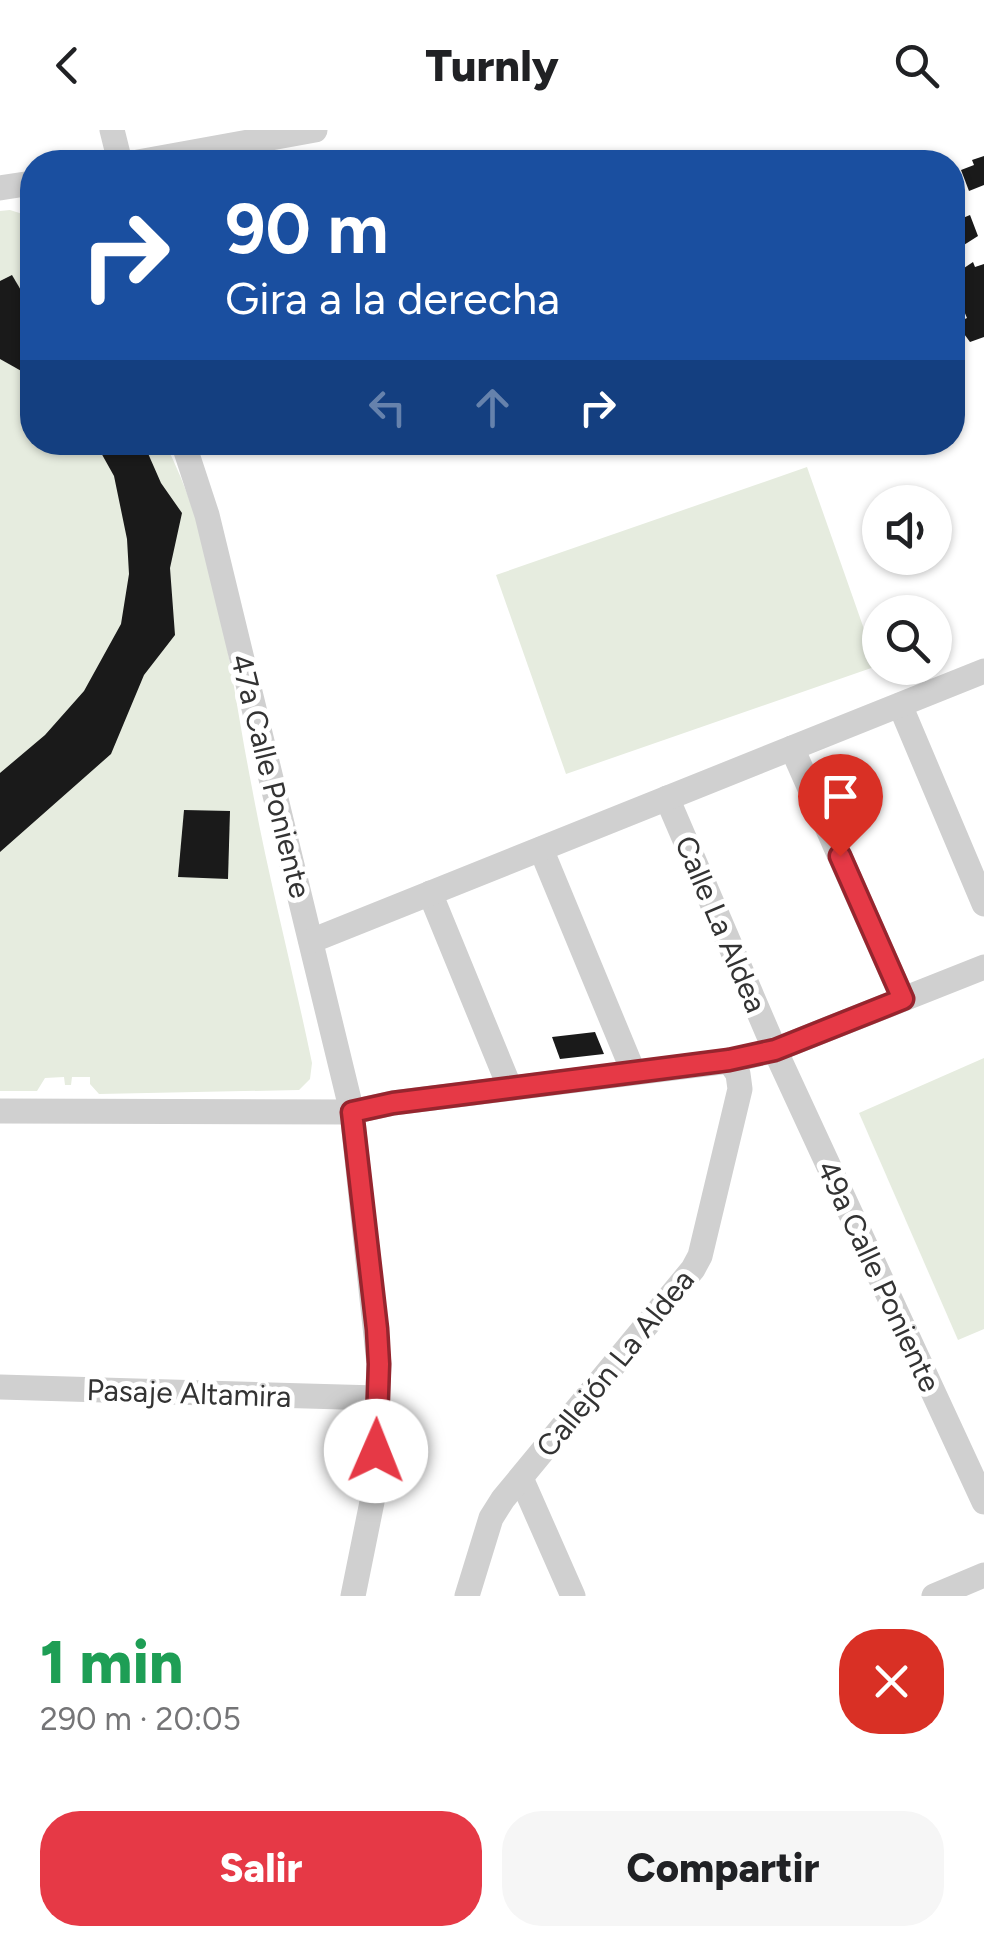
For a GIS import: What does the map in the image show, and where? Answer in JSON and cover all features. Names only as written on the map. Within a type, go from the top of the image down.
[{"type":"street","points":[[214,150],[314,130]]},
{"type":"street","name":"47a Calle Poniente","points":[[188,455],[211,532],[352,1112],[377,1329],[378,1398],[372,1498],[353,1596]]},
{"type":"street","points":[[311,941],[984,671]]},
{"type":"street","points":[[900,705],[984,904]]},
{"type":"street","points":[[792,748],[903,999]]},
{"type":"street","name":"Calle La Aldea","points":[[667,798],[775,1050]]},
{"type":"street","points":[[541,849],[633,1072]]},
{"type":"street","points":[[430,893],[510,1088]]},
{"type":"street","points":[[0,1111],[352,1112],[729,1060],[775,1050],[984,966]]},
{"type":"street","name":"49a Calle Poniente","points":[[775,1050],[984,1502]]},
{"type":"street","name":"Callejón La Aldea","points":[[466,1596],[491,1518],[693,1270],[700,1256],[740,1089],[738,1074],[729,1060]]},
{"type":"street","name":"Pasaje Altamira","points":[[0,1386],[378,1398]]},
{"type":"street","points":[[521,1478],[573,1596]]},
{"type":"street","points":[[934,1596],[984,1575]]},
{"type":"shaded area","points":[[0,211],[20,213],[20,455],[170,455],[198,526],[220,612],[259,822],[312,1063],[310,1079],[299,1090],[99,1094],[90,1084],[90,1077],[72,1077],[71,1085],[65,1085],[64,1077],[45,1078],[37,1091],[0,1091]]},
{"type":"shaded area","points":[[807,467],[862,623],[862,671],[566,774],[496,575]]},
{"type":"shaded area","points":[[984,1058],[984,1329],[958,1340],[859,1113]]},
{"type":"building","points":[[984,156],[984,185],[969,191],[965,168],[974,165],[972,160]]},
{"type":"building","points":[[970,215],[978,236],[965,244],[965,217]]},
{"type":"building","points":[[973,262],[975,267],[984,264],[984,337],[970,342],[965,335],[965,267]]},
{"type":"building","points":[[12,275],[20,289],[20,370],[0,359],[0,281]]},
{"type":"building","points":[[102,455],[149,455],[161,483],[182,513],[170,568],[175,635],[144,675],[111,754],[0,852],[0,773],[45,735],[84,691],[121,624],[129,574],[127,539],[114,476]]},
{"type":"building","points":[[184,810],[230,811],[228,879],[178,877]]},
{"type":"building","points":[[595,1032],[604,1054],[560,1059],[552,1037]]},
{"type":"route","points":[[376,1451],[377,1329],[352,1112],[393,1103],[729,1060],[775,1050],[903,999],[840,856]]}]
